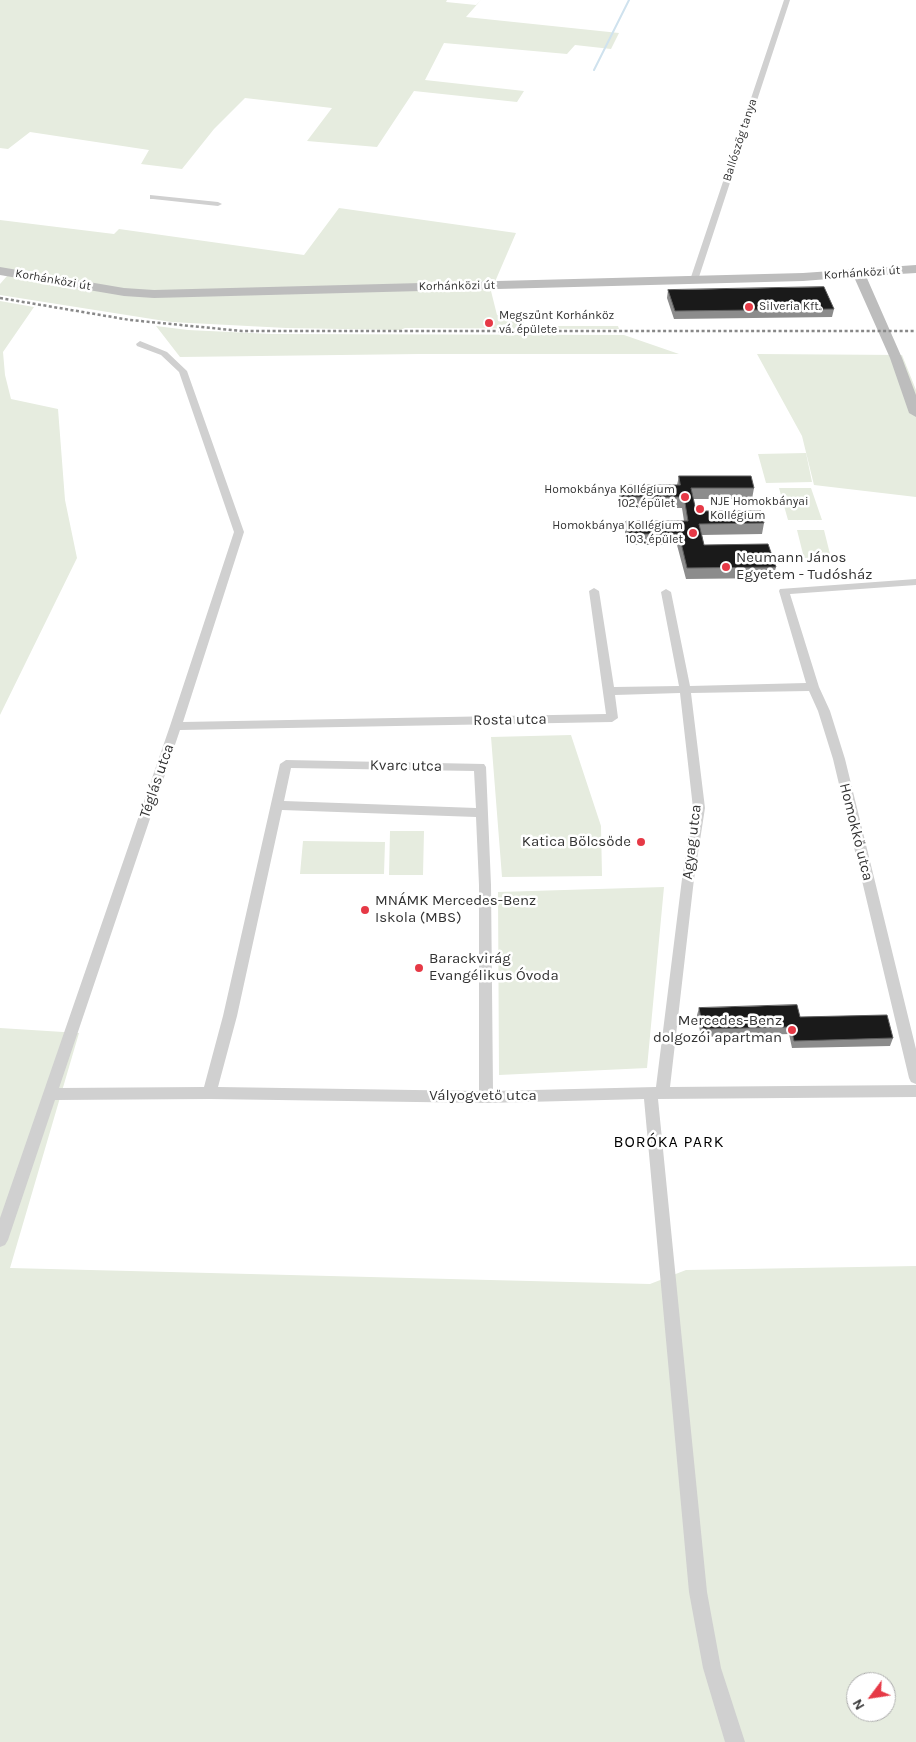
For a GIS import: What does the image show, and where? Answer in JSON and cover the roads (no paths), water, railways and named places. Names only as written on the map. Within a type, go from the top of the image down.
[{"type":"street","name":"Ballószög tanya","points":[[694,280],[787,0]]},
{"type":"street","points":[[153,197],[218,204]]},
{"type":"street","name":"Korhánközi út","points":[[0,271],[124,292],[154,294],[694,280],[859,274],[916,269]]},
{"type":"street","points":[[859,274],[892,349],[916,413]]},
{"type":"street","name":"Téglás utca","points":[[0,1240],[176,726],[239,532],[183,371],[169,355],[153,347],[140,344]]},
{"type":"street","name":"Homokkő utca","points":[[916,582],[784,591],[813,687],[824,711],[839,759],[916,1078]]},
{"type":"street","points":[[594,591],[609,691],[813,687]]},
{"type":"street","name":"Agyag utca","points":[[666,592],[685,690],[699,808],[656,1093],[696,1583],[712,1664],[735,1742]]},
{"type":"street","name":"Rosta utca","points":[[176,726],[612,718],[609,691]]},
{"type":"street","name":"Kvarc utca","points":[[277,805],[286,764],[480,767],[485,885],[486,1097]]},
{"type":"street","points":[[209,1093],[230,1016],[277,805],[482,813]]},
{"type":"street","name":"Vályogvető utca","points":[[50,1094],[209,1093],[486,1097],[656,1093],[916,1091]]},
{"type":"waterway","points":[[594,70],[629,0]]},
{"type":"railway","points":[[0,298],[130,320],[242,331],[916,331]]},
{"type":"place","name":"Silveria Kft.","points":[[749,307]]},
{"type":"place","name":"Megszűnt Korhánköz vá. épülete","points":[[489,323]]},
{"type":"place","name":"Homokbánya Kollégium 102. épület","points":[[685,497]]},
{"type":"place","name":"NJE Homokbányai Kollégium","points":[[700,509]]},
{"type":"place","name":"Homokbánya Kollégium 103. épület","points":[[693,533]]},
{"type":"place","name":"Neumann János Egyetem - Tudósház","points":[[726,567]]},
{"type":"place","name":"Katica Bölcsőde","points":[[641,842]]},
{"type":"place","name":"MNÁMK Mercedes-Benz Iskola (MBS)","points":[[365,910]]},
{"type":"place","name":"Barackvirág Evangélikus Óvoda","points":[[419,968]]},
{"type":"place","name":"Mercedes-Benz dolgozói apartman","points":[[792,1030]]},
{"type":"district","name":"BORÓKA PARK","points":[[669,1142]]}]
